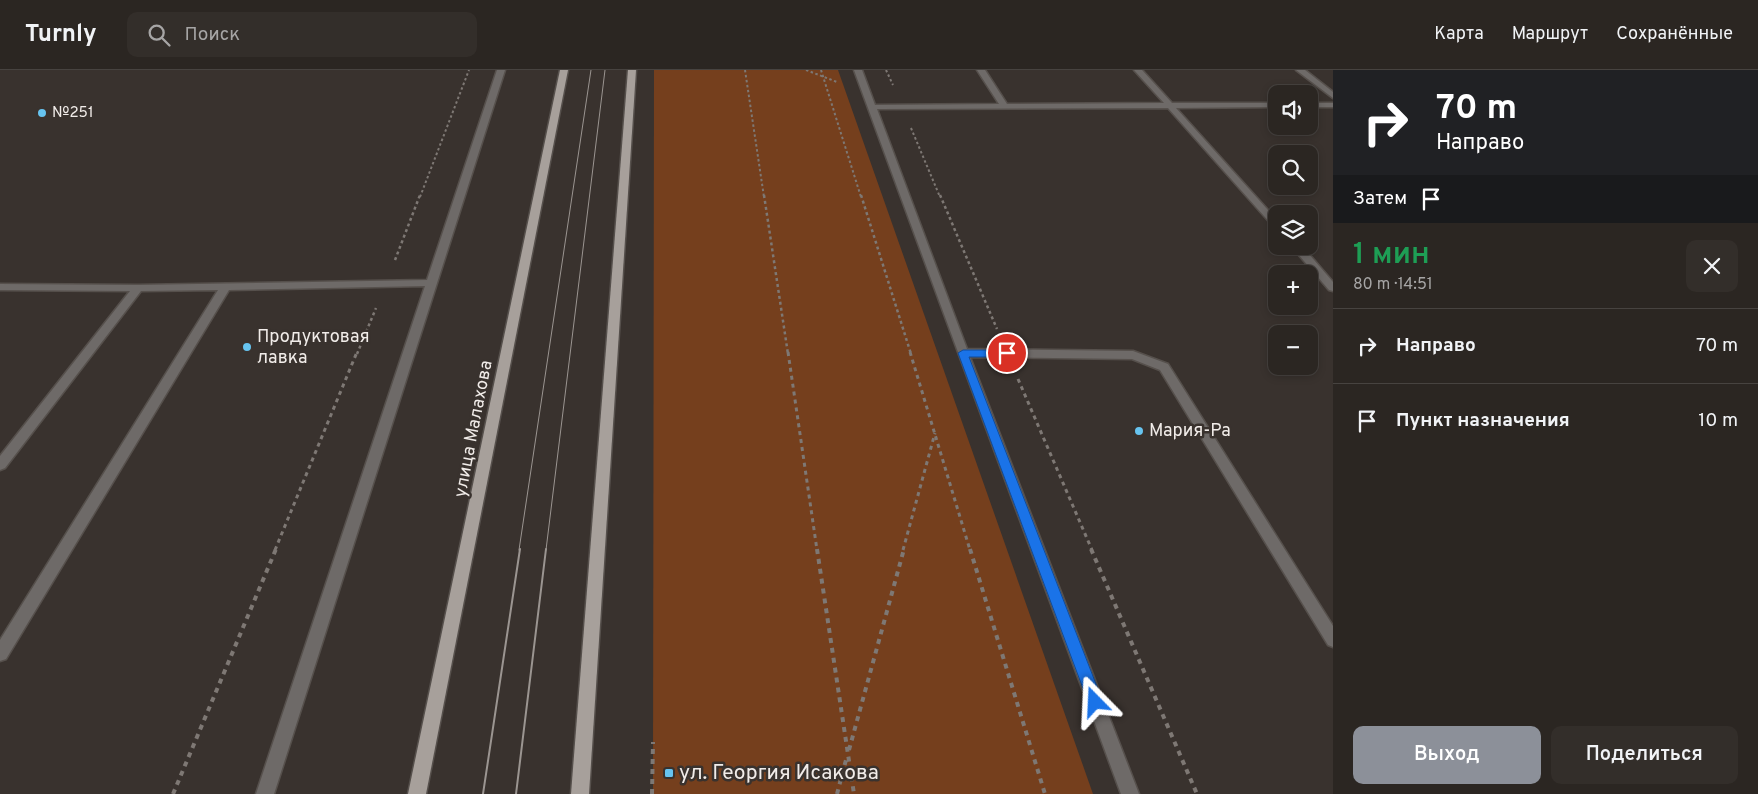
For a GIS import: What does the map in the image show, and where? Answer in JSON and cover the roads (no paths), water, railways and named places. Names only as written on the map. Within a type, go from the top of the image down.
[{"type":"main road","name":"улица Малахова","points":[[417,794],[564,70]]},
{"type":"main road","points":[[580,794],[632,70]]},
{"type":"street","points":[[265,794],[433,284],[501,70]]},
{"type":"street","points":[[858,70],[1130,794]]},
{"type":"street","points":[[981,70],[1004,106]]},
{"type":"street","points":[[1138,70],[1268,215]]},
{"type":"street","points":[[1300,70],[1333,96]]},
{"type":"street","points":[[1318,105],[1333,104]]},
{"type":"street","points":[[872,107],[1268,105]]},
{"type":"street","points":[[1304,255],[1333,288]]},
{"type":"street","points":[[0,287],[138,288],[433,284]]},
{"type":"street","points":[[0,654],[226,286]]},
{"type":"street","points":[[0,464],[138,288]]},
{"type":"street","points":[[963,353],[1133,354],[1164,367],[1333,640]]},
{"type":"tram line","points":[[519,550],[591,70]]},
{"type":"tram line","points":[[546,550],[605,70]]},
{"type":"tram line","points":[[483,794],[520,549]]},
{"type":"tram line","points":[[516,794],[546,549]]},
{"type":"place","name":"№251","points":[[42,113]]},
{"type":"place","name":"Продуктовая лавка","points":[[247,347]]},
{"type":"place","name":"Мария-Ра","points":[[1139,431]]},
{"type":"place","name":"ул. Георгия Исакова","points":[[669,773]]}]
